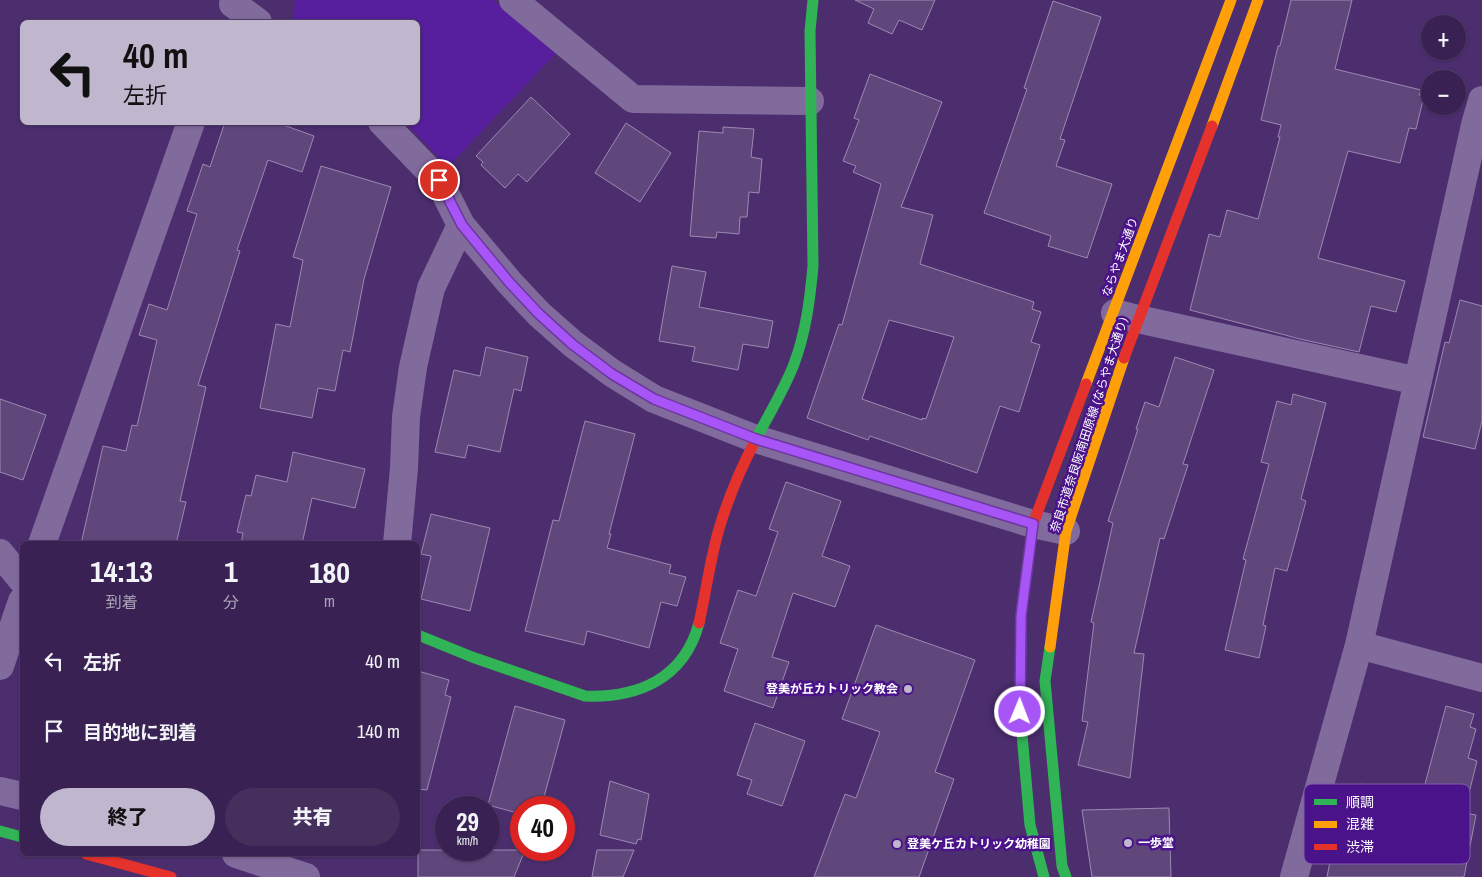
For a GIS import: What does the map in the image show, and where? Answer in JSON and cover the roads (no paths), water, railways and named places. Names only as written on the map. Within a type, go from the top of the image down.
[{"type":"street","points":[[513,0],[633,99],[810,101]]},
{"type":"street","points":[[420,636],[472,657],[585,696],[619,696],[651,685],[680,662],[690,647],[698,631],[705,587],[719,528],[729,496],[795,362],[804,330],[813,266],[810,31],[813,0]]},
{"type":"street","name":"ならやま大通り","points":[[1033,524],[1126,316],[1231,0]]},
{"type":"street","name":"奈良市道奈良阪南田原線 (ならやま大通り)","points":[[1066,877],[1062,866],[1045,682],[1066,531],[1109,399],[1126,316],[1228,85],[1258,0]]},
{"type":"street","points":[[231,9],[254,20]]},
{"type":"street","points":[[1320,784],[1359,645],[1478,126],[1482,100]]},
{"type":"street","points":[[43,541],[190,125]]},
{"type":"street","points":[[385,125],[439,180],[462,225],[509,282],[539,314],[572,344],[612,374],[654,399],[756,439],[1033,524],[1066,531]]},
{"type":"street","points":[[397,541],[406,417],[413,366],[431,288],[462,225]]},
{"type":"street","points":[[1126,316],[1418,381]]},
{"type":"street","name":"奈良市道奈良阪南田原線 (ならやま大通り)","points":[[1033,524],[1021,616],[1020,712],[1030,825],[1044,877]]},
{"type":"street","points":[[0,553],[20,578]]},
{"type":"street","points":[[0,666],[20,607]]},
{"type":"street","points":[[1359,645],[1482,678]]},
{"type":"street","points":[[0,791],[20,796]]},
{"type":"street","points":[[0,830],[20,836]]},
{"type":"street","points":[[1294,877],[1304,841]]},
{"type":"street","points":[[89,856],[112,869],[171,877]]},
{"type":"street","points":[[242,856],[306,877]]},
{"type":"place","name":"登美が丘カトリック教会","points":[[908,689]]},
{"type":"place","name":"一歩堂","points":[[1128,843]]},
{"type":"place","name":"登美ケ丘カトリック幼稚園","points":[[897,844]]}]
